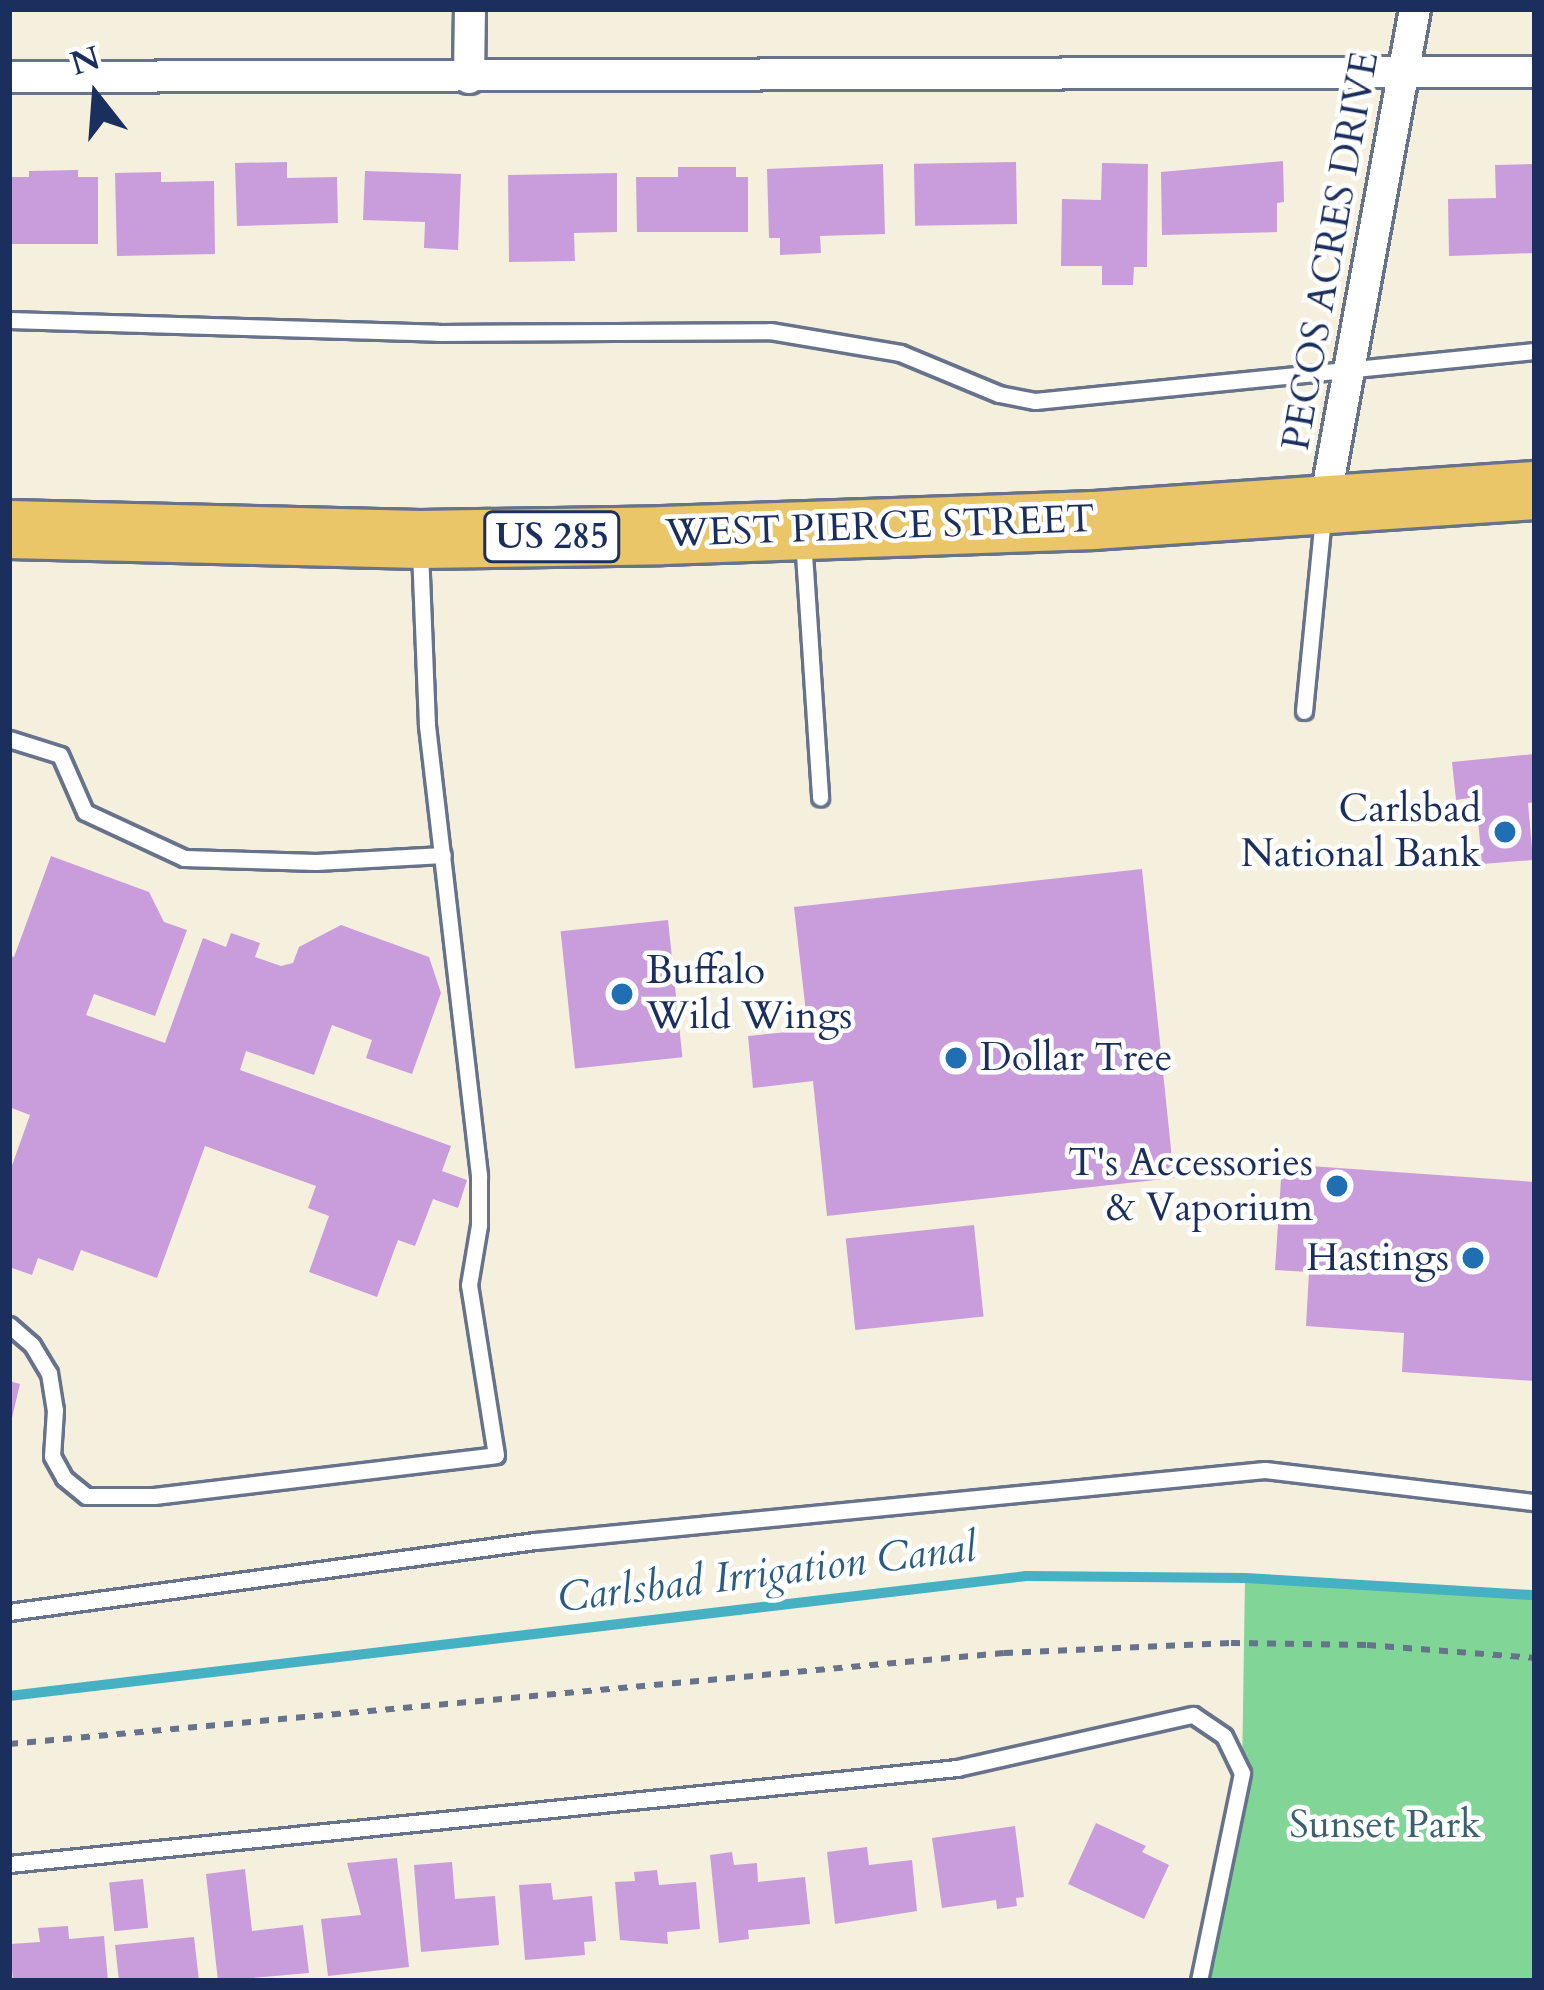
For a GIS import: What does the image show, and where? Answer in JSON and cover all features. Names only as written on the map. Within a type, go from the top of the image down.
[{"type":"highway","name":"WEST PIERCE STREET","points":[[9,529],[420,539],[802,530],[1324,507],[1535,490]]},
{"type":"street","points":[[470,9],[470,78]]},
{"type":"street","name":"PECOS ACRES DRIVE","points":[[1324,507],[1415,9]]},
{"type":"street","points":[[9,77],[1535,72]]},
{"type":"lane","points":[[9,320],[438,333],[770,331],[900,353],[998,394],[1035,400],[1535,351]]},
{"type":"lane","points":[[1304,711],[1324,507]]},
{"type":"lane","points":[[802,530],[820,796]]},
{"type":"lane","points":[[9,1325],[32,1345],[49,1373],[56,1410],[52,1456],[64,1478],[86,1496],[154,1496],[496,1455],[469,1285],[479,1225],[479,1175],[427,725],[420,539]]},
{"type":"lane","points":[[9,739],[60,755],[86,812],[184,858],[316,862],[443,855]]},
{"type":"lane","points":[[9,1612],[535,1541],[1264,1469],[1535,1502]]},
{"type":"lane","points":[[9,1864],[956,1768],[1192,1715],[1224,1736],[1241,1773],[1199,1981]]},
{"type":"path","points":[[9,1744],[1004,1653],[1231,1643],[1367,1645],[1535,1658]]},
{"type":"green space","name":"Sunset Park","points":[[1245,1578],[1535,1595],[1535,1981],[1200,1981],[1242,1773]]},
{"type":"building","points":[[1283,161],[1284,202],[1277,203],[1277,232],[1162,235],[1161,172]]},
{"type":"building","points":[[287,162],[287,178],[337,177],[338,223],[237,226],[235,163]]},
{"type":"building","points":[[1016,162],[1017,224],[915,226],[914,164]]},
{"type":"building","points":[[1102,163],[1148,164],[1147,267],[1134,267],[1133,285],[1102,285],[1102,266],[1061,266],[1062,199],[1101,200]]},
{"type":"building","points":[[883,164],[885,234],[820,236],[821,253],[780,255],[780,238],[769,238],[767,169]]},
{"type":"building","points":[[1534,164],[1535,253],[1449,256],[1448,199],[1496,198],[1495,165]]},
{"type":"building","points":[[678,167],[736,167],[736,177],[748,177],[748,232],[637,232],[636,177],[678,177]]},
{"type":"building","points":[[78,170],[78,177],[98,177],[98,244],[9,244],[9,177],[29,177],[29,171]]},
{"type":"building","points":[[365,171],[461,174],[458,250],[424,248],[425,222],[363,220]]},
{"type":"building","points":[[161,172],[161,182],[214,181],[215,254],[117,256],[115,173]]},
{"type":"building","points":[[617,173],[617,232],[574,233],[575,261],[509,262],[508,175]]},
{"type":"building","name":"Carlsbad National Bank","points":[[1535,754],[1535,802],[1528,803],[1533,860],[1482,864],[1476,797],[1456,800],[1452,762]]},
{"type":"building","points":[[51,856],[149,892],[164,922],[187,930],[155,1016],[94,994],[86,1015],[165,1043],[203,938],[226,947],[231,933],[260,943],[255,957],[281,966],[293,963],[299,947],[341,925],[429,957],[441,993],[412,1074],[366,1058],[372,1040],[332,1025],[314,1075],[246,1051],[240,1070],[451,1146],[442,1171],[467,1180],[458,1208],[433,1199],[415,1246],[398,1240],[377,1297],[309,1272],[329,1216],[308,1208],[316,1186],[205,1146],[157,1278],[81,1250],[73,1271],[38,1258],[32,1275],[9,1267],[9,1174],[30,1115],[9,1107],[9,955],[14,957]]},
{"type":"building","name":"Dollar Tree","points":[[1142,869],[1174,1178],[827,1216],[813,1081],[753,1088],[748,1036],[808,1030],[794,907]]},
{"type":"building","name":"Buffalo Wild Wings","points":[[668,920],[682,1057],[575,1069],[561,931]]},
{"type":"building","points":[[1282,1164],[1535,1182],[1535,1381],[1402,1372],[1404,1333],[1306,1326],[1309,1272],[1275,1270]]},
{"type":"building","points":[[974,1225],[984,1316],[855,1330],[846,1238]]},
{"type":"building","points":[[9,1381],[20,1384],[11,1422],[9,1421]]},
{"type":"building","points":[[1096,1823],[1146,1846],[1142,1852],[1169,1865],[1144,1919],[1068,1884]]},
{"type":"building","points":[[1015,1826],[1024,1897],[1016,1898],[1017,1906],[997,1909],[996,1900],[942,1908],[932,1838]]},
{"type":"building","points":[[867,1847],[869,1865],[912,1860],[917,1911],[835,1924],[827,1852]]},
{"type":"building","points":[[732,1852],[734,1865],[757,1863],[758,1882],[805,1877],[810,1924],[748,1930],[749,1939],[719,1943],[710,1855]]},
{"type":"building","points":[[397,1858],[409,1967],[328,1976],[321,1919],[361,1915],[347,1863]]},
{"type":"building","points":[[452,1862],[455,1899],[495,1896],[499,1945],[421,1952],[414,1865]]},
{"type":"building","points":[[245,1869],[252,1931],[303,1925],[309,1973],[218,1981],[206,1874]]},
{"type":"building","points":[[657,1870],[659,1885],[696,1882],[700,1929],[667,1932],[668,1944],[620,1940],[615,1882],[635,1881],[634,1872]]},
{"type":"building","points":[[143,1879],[148,1928],[114,1931],[109,1883]]},
{"type":"building","points":[[551,1883],[553,1900],[592,1896],[596,1941],[584,1942],[585,1955],[525,1960],[519,1885]]},
{"type":"building","points":[[68,1926],[69,1939],[104,1936],[108,1981],[13,1981],[10,1944],[40,1942],[38,1928]]},
{"type":"building","points":[[194,1937],[199,1981],[119,1981],[115,1945]]},
{"type":"waterway","name":"Carlsbad Irrigation Canal","points":[[9,1696],[1026,1576],[1245,1578],[1535,1595]]},
{"type":"place","name":"Carlsbad National Bank","points":[[1505,832]]},
{"type":"place","name":"Buffalo Wild Wings","points":[[622,994]]},
{"type":"place","name":"Dollar Tree","points":[[956,1058]]},
{"type":"place","name":"T's Accessories & Vaporium","points":[[1337,1186]]},
{"type":"place","name":"Hastings","points":[[1473,1258]]}]
